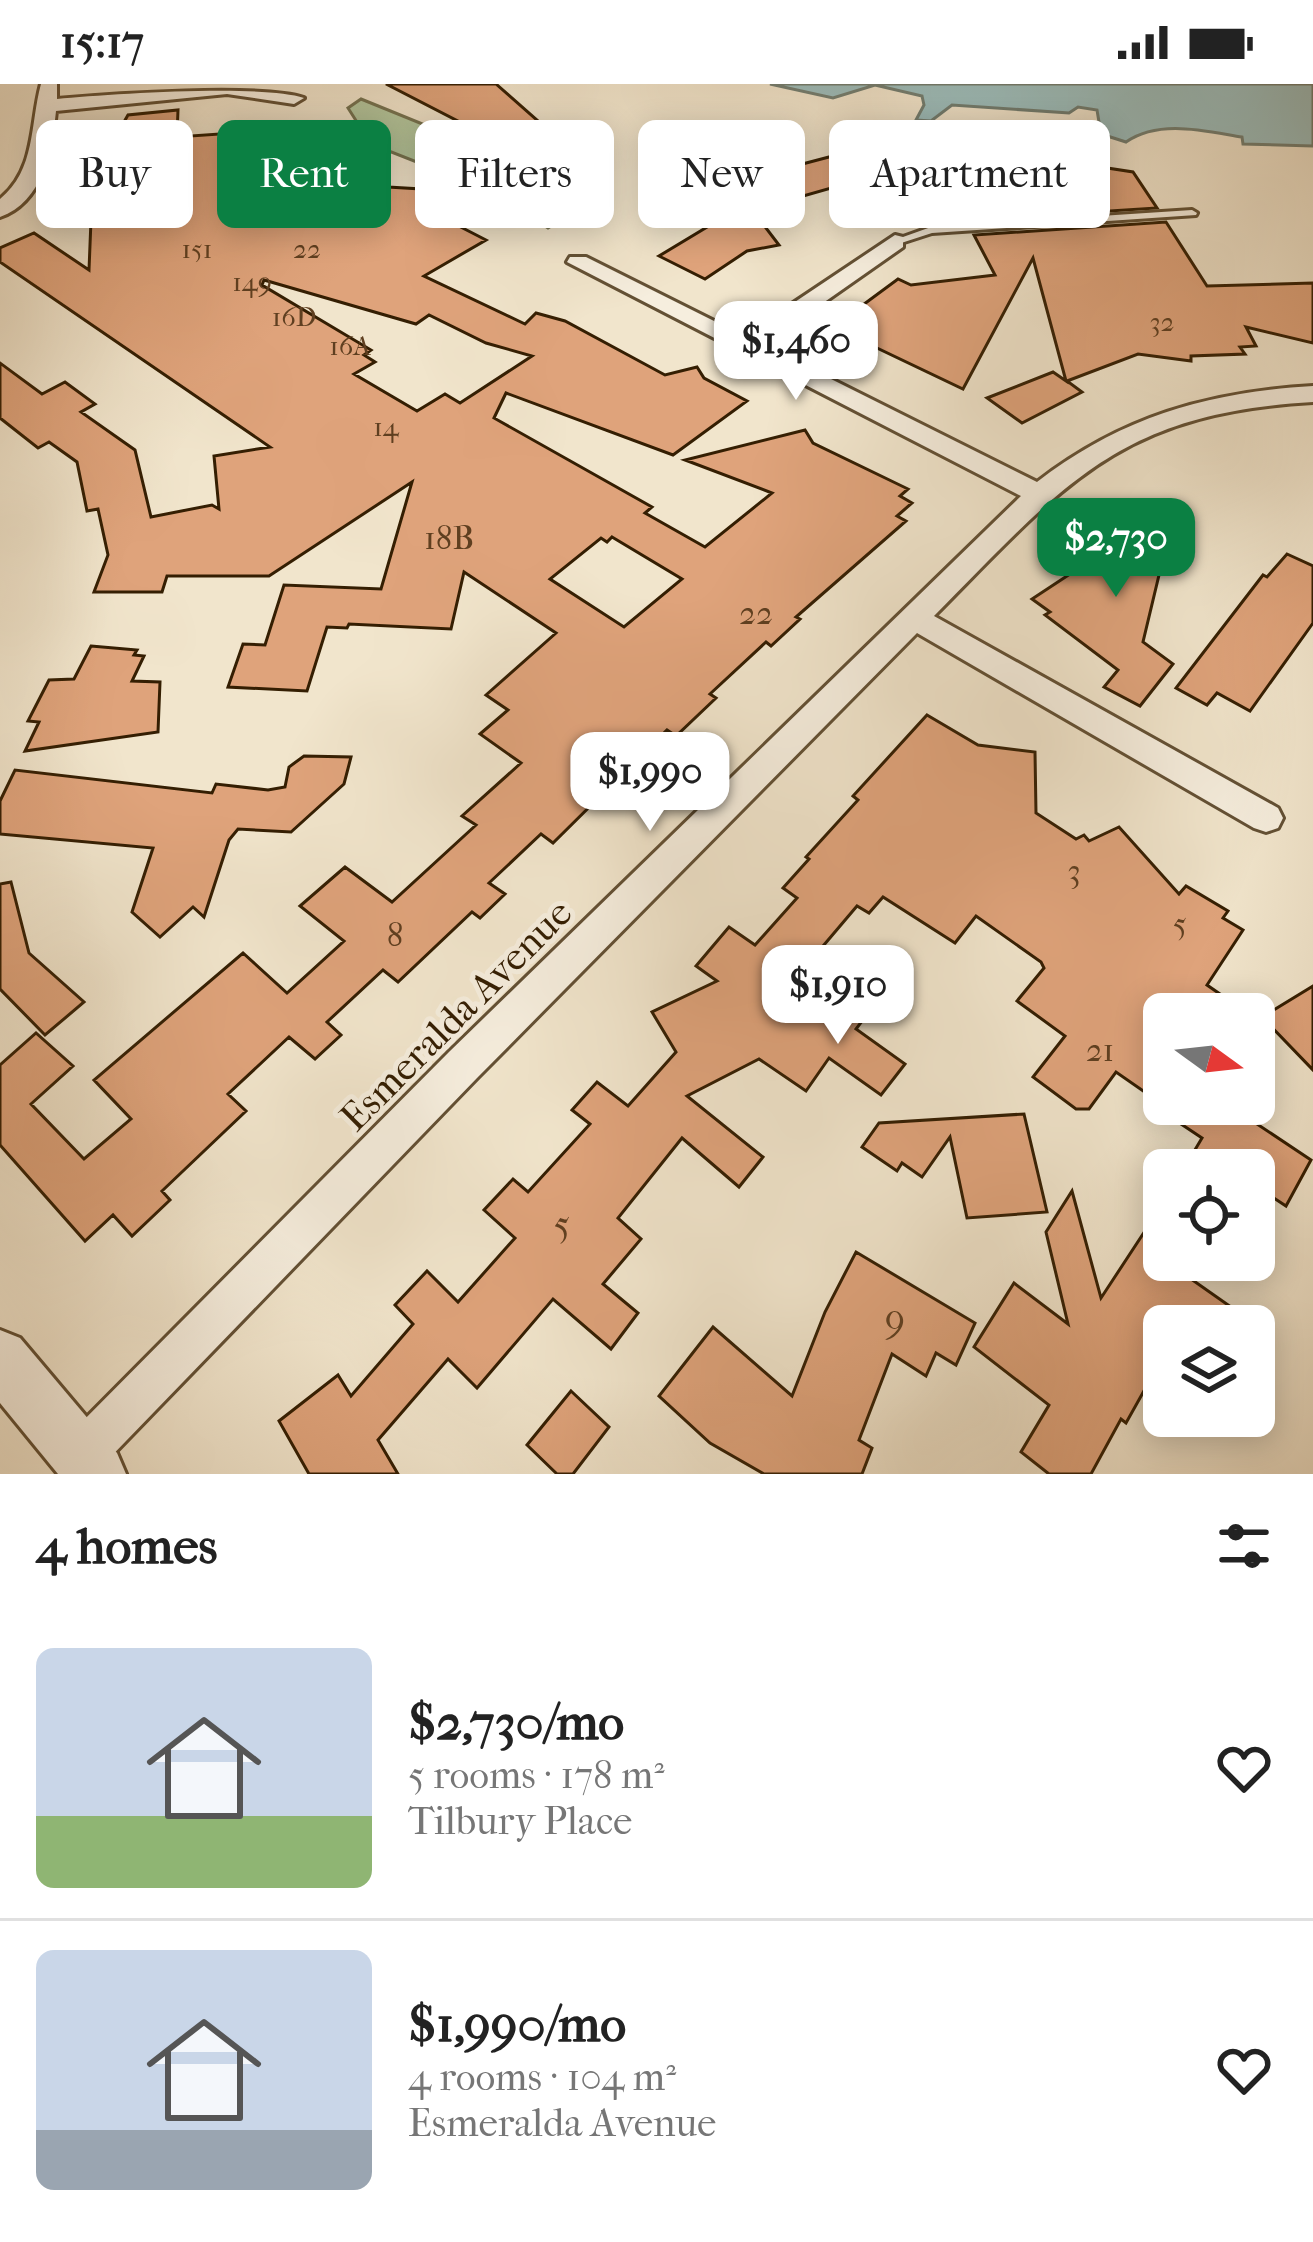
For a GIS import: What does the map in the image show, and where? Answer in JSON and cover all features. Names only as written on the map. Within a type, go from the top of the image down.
[{"type":"street","points":[[0,210],[25,189],[37,171],[48,95],[227,88],[294,98]]},
{"type":"street","points":[[748,344],[895,242]]},
{"type":"street","points":[[578,262],[1039,494]]},
{"type":"street","name":"Esmeralda Avenue","points":[[88,1464],[463,1065],[1039,494],[1106,442],[1150,423],[1217,404],[1313,394]]},
{"type":"street","points":[[912,617],[1266,818]]},
{"type":"street","points":[[0,1358],[88,1464]]},
{"type":"lane","points":[[895,242],[935,229],[1192,213]]},
{"type":"green space","points":[[361,99],[415,121],[415,161],[391,152],[391,120],[356,120],[348,108]]},
{"type":"water","points":[[770,84],[1313,84],[1313,146],[1243,144],[1242,137],[1182,129],[1153,131],[1126,142],[1110,137],[1110,120],[1099,120],[1097,110],[1078,107],[1069,113],[952,105],[932,120],[916,120],[924,105],[922,96],[875,85],[833,98]]},
{"type":"building","points":[[386,84],[496,84],[537,120],[456,120]]},
{"type":"building","points":[[178,110],[178,120],[125,120],[128,115]]},
{"type":"building","points":[[217,134],[217,228],[391,228],[391,187],[415,189],[415,228],[463,228],[486,240],[424,276],[525,324],[536,313],[565,321],[665,375],[697,367],[704,378],[747,401],[673,455],[506,393],[494,418],[652,507],[645,513],[705,547],[772,493],[685,460],[805,430],[813,443],[908,489],[900,496],[912,503],[897,516],[906,521],[796,617],[800,619],[771,646],[766,642],[710,694],[716,698],[676,736],[667,730],[553,843],[541,834],[489,883],[505,894],[480,918],[472,912],[398,982],[383,970],[327,1022],[341,1035],[315,1059],[289,1037],[228,1094],[246,1111],[162,1191],[170,1200],[132,1236],[113,1215],[85,1241],[0,1145],[0,1065],[36,1033],[73,1066],[31,1104],[84,1159],[131,1119],[94,1080],[243,953],[287,993],[344,941],[300,906],[345,867],[392,902],[476,825],[462,816],[521,763],[480,734],[508,710],[486,695],[556,633],[464,572],[451,629],[327,627],[307,691],[228,687],[243,644],[265,645],[284,585],[381,589],[412,482],[269,576],[167,576],[162,592],[94,592],[108,555],[98,509],[87,511],[77,462],[49,442],[38,448],[0,418],[0,363],[42,394],[65,382],[95,404],[81,412],[135,450],[151,517],[212,505],[219,509],[214,456],[270,447],[0,262],[0,248],[34,233],[89,270],[91,228],[193,228],[193,136]],"holes":[[[264,280],[416,324],[429,315],[486,343],[532,356],[460,403],[445,394],[417,411],[354,374],[375,362],[364,355],[371,350],[262,285]],[[612,537],[682,579],[624,627],[550,579],[601,538],[607,542]]]},
{"type":"building","points":[[829,157],[829,189],[805,195],[805,163]]},
{"type":"building","points":[[1110,168],[1133,172],[1157,208],[1110,211]]},
{"type":"building","points":[[1166,222],[1207,286],[1313,283],[1313,343],[1246,327],[1256,346],[1240,347],[1245,354],[1191,356],[1191,361],[1138,354],[1067,381],[1082,392],[1022,423],[987,398],[1053,372],[1066,381],[1033,258],[963,389],[833,327],[898,279],[911,285],[995,275],[974,235]]},
{"type":"building","points":[[705,228],[766,228],[779,245],[747,251],[705,279],[659,256]]},
{"type":"building","points":[[1121,506],[1170,529],[1143,642],[1173,664],[1140,706],[1104,687],[1118,670],[1045,615],[1050,612],[1032,599],[1076,570],[1083,545]]},
{"type":"building","points":[[1287,554],[1313,566],[1313,623],[1250,711],[1217,693],[1207,705],[1176,688],[1263,575],[1267,577]]},
{"type":"building","points":[[91,646],[137,650],[134,655],[144,656],[132,681],[160,682],[158,732],[25,751],[39,722],[28,721],[49,680],[74,679]]},
{"type":"building","points":[[927,715],[978,745],[1035,752],[1036,813],[1076,839],[1084,835],[1089,841],[1119,827],[1179,894],[1186,886],[1228,911],[1223,918],[1243,930],[1207,985],[1219,993],[1143,993],[1143,1091],[1116,1072],[1089,1109],[1076,1109],[1033,1077],[1065,1036],[1017,1001],[1044,968],[1041,962],[976,916],[955,943],[883,897],[869,913],[857,906],[818,952],[882,995],[856,1029],[905,1064],[881,1095],[829,1058],[806,1091],[759,1059],[687,1096],[763,1157],[739,1187],[682,1138],[618,1218],[641,1239],[603,1284],[638,1313],[611,1349],[553,1299],[477,1388],[448,1359],[378,1440],[398,1474],[309,1474],[279,1421],[338,1375],[351,1396],[413,1324],[395,1305],[427,1271],[458,1302],[515,1238],[484,1210],[513,1179],[528,1192],[590,1124],[572,1110],[597,1082],[628,1106],[676,1052],[652,1012],[717,981],[696,966],[729,927],[755,945],[797,898],[783,888],[858,800],[853,796]]},
{"type":"building","points":[[304,756],[351,757],[344,784],[291,832],[238,829],[229,840],[204,917],[193,907],[160,937],[132,912],[153,848],[0,834],[0,801],[15,770],[212,793],[216,784],[268,790],[285,787],[289,767]]},
{"type":"building","points":[[11,882],[29,953],[84,1002],[45,1035],[0,989],[0,884]]},
{"type":"building","points":[[1313,986],[1313,1070],[1275,1031],[1275,1009]]},
{"type":"building","points":[[1024,1114],[1047,1212],[967,1218],[950,1137],[922,1177],[902,1163],[897,1171],[862,1147],[879,1123]]},
{"type":"building","points":[[1182,1125],[1258,1125],[1311,1160],[1286,1206],[1275,1199],[1275,1149],[1195,1149],[1202,1138]]},
{"type":"building","points":[[1072,1191],[1101,1298],[1143,1234],[1143,1281],[1194,1281],[1228,1305],[1143,1305],[1143,1393],[1126,1423],[1121,1419],[1091,1474],[1049,1474],[1021,1452],[1049,1405],[974,1347],[1014,1283],[1068,1324],[1046,1232]]},
{"type":"building","points":[[856,1252],[975,1323],[956,1365],[936,1353],[926,1376],[892,1354],[859,1440],[872,1448],[862,1474],[764,1474],[710,1443],[659,1396],[713,1327],[792,1396],[825,1312]]},
{"type":"building","points":[[571,1391],[609,1427],[573,1474],[557,1474],[527,1445]]}]
